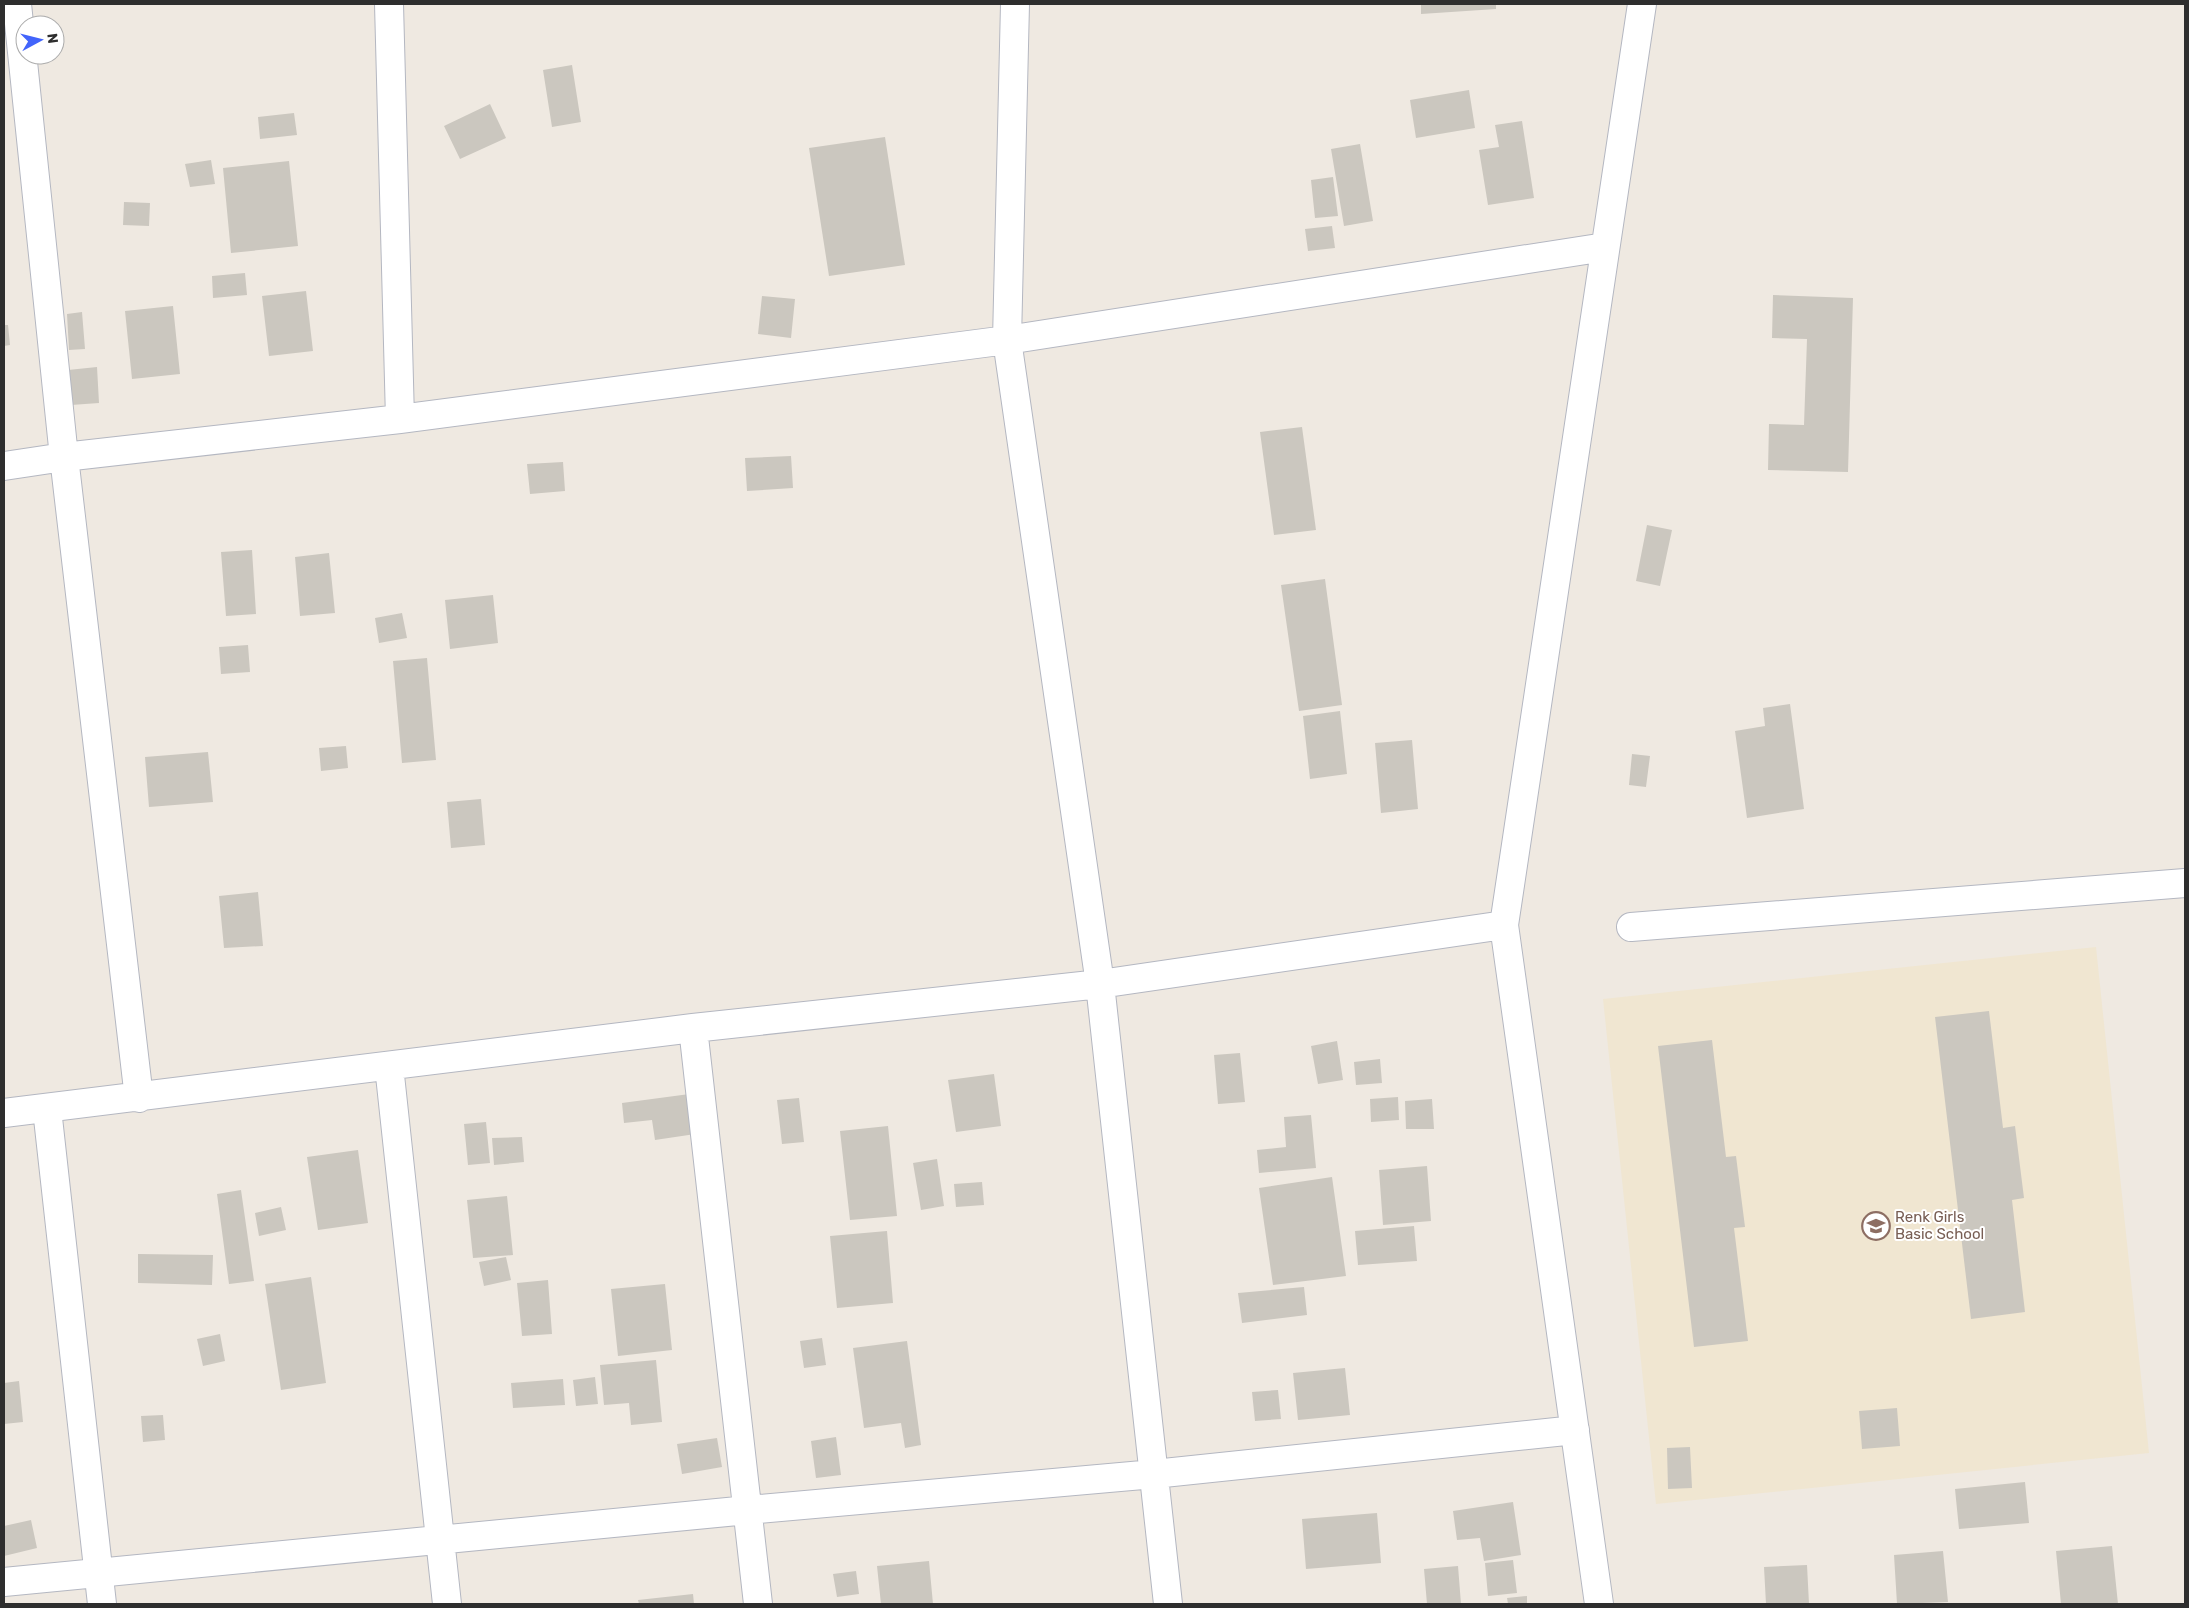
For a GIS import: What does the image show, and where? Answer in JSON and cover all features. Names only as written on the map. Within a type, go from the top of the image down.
[{"type":"street","points":[[17,4],[64,457],[139,1098]]},
{"type":"street","points":[[390,4],[400,419]]},
{"type":"street","points":[[1015,4],[1007,340],[1100,984],[1168,1604]]},
{"type":"street","points":[[1599,1604],[1504,925],[1642,4]]},
{"type":"street","points":[[4,466],[64,457],[400,419],[1007,340],[1605,247]]},
{"type":"street","points":[[1631,927],[2185,883]]},
{"type":"street","points":[[4,1113],[139,1098],[693,1028],[1100,984],[1504,925]]},
{"type":"street","points":[[693,1028],[758,1604]]},
{"type":"street","points":[[389,1066],[447,1604]]},
{"type":"street","points":[[47,1109],[102,1604]]},
{"type":"street","points":[[4,1582],[748,1510],[1154,1474],[1575,1430]]},
{"type":"shaded area","name":"Renk Girls Basic School","points":[[2096,947],[2149,1453],[1656,1504],[1603,999]]},
{"type":"building","points":[[1421,4],[1496,4],[1496,9],[1421,14]]},
{"type":"building","points":[[572,65],[581,122],[552,127],[543,70]]},
{"type":"building","points":[[1469,90],[1475,128],[1416,138],[1410,100]]},
{"type":"building","points":[[490,104],[506,138],[460,159],[444,126]]},
{"type":"building","points":[[294,113],[297,135],[260,139],[258,117]]},
{"type":"building","points":[[1522,121],[1534,198],[1488,205],[1479,150],[1499,147],[1495,125]]},
{"type":"building","points":[[885,137],[905,265],[829,276],[809,148]]},
{"type":"building","points":[[1360,144],[1373,221],[1344,226],[1331,149]]},
{"type":"building","points":[[211,160],[215,184],[190,187],[185,164]]},
{"type":"building","points":[[289,161],[298,246],[231,253],[223,168]]},
{"type":"building","points":[[1333,177],[1338,216],[1315,218],[1311,180]]},
{"type":"building","points":[[124,202],[150,203],[149,226],[123,225]]},
{"type":"building","points":[[1332,226],[1335,248],[1308,251],[1305,229]]},
{"type":"building","points":[[245,273],[247,295],[213,298],[212,276]]},
{"type":"building","points":[[306,291],[313,351],[269,356],[262,296]]},
{"type":"building","points":[[1773,295],[1853,298],[1848,472],[1768,470],[1769,424],[1804,425],[1807,339],[1772,338]]},
{"type":"building","points":[[762,296],[795,299],[791,338],[758,334]]},
{"type":"building","points":[[173,306],[180,374],[132,379],[125,311]]},
{"type":"building","points":[[82,312],[85,349],[69,350],[67,314]]},
{"type":"building","points":[[4,325],[8,325],[10,345],[4,346]]},
{"type":"building","points":[[97,367],[99,403],[71,405],[68,370]]},
{"type":"building","points":[[1302,427],[1316,530],[1274,535],[1260,432]]},
{"type":"building","points":[[791,456],[793,488],[747,491],[745,458]]},
{"type":"building","points":[[563,462],[565,491],[530,494],[527,464]]},
{"type":"building","points":[[1647,525],[1672,530],[1660,586],[1636,581]]},
{"type":"building","points":[[252,550],[256,614],[226,616],[221,552]]},
{"type":"building","points":[[329,553],[335,613],[300,616],[295,557]]},
{"type":"building","points":[[1325,579],[1342,705],[1299,711],[1281,585]]},
{"type":"building","points":[[493,595],[498,643],[450,649],[445,600]]},
{"type":"building","points":[[402,613],[407,638],[379,643],[375,618]]},
{"type":"building","points":[[248,645],[250,672],[221,674],[219,647]]},
{"type":"building","points":[[427,658],[436,760],[402,763],[393,661]]},
{"type":"building","points":[[1790,704],[1804,809],[1747,818],[1735,731],[1765,726],[1763,708]]},
{"type":"building","points":[[1340,711],[1347,774],[1310,779],[1303,716]]},
{"type":"building","points":[[1412,740],[1418,809],[1381,813],[1375,743]]},
{"type":"building","points":[[346,746],[348,768],[321,771],[319,748]]},
{"type":"building","points":[[208,752],[213,802],[149,807],[145,757]]},
{"type":"building","points":[[1632,754],[1650,756],[1646,787],[1629,785]]},
{"type":"building","points":[[481,799],[485,845],[451,848],[447,802]]},
{"type":"building","points":[[258,892],[263,946],[224,948],[219,896]]},
{"type":"building","points":[[1989,1011],[2003,1128],[2015,1126],[2024,1198],[2012,1200],[2025,1312],[1971,1319],[1935,1017]]},
{"type":"building","points":[[1712,1040],[1726,1157],[1736,1156],[1745,1227],[1734,1228],[1748,1341],[1694,1347],[1658,1046]]},
{"type":"building","points":[[1337,1041],[1343,1080],[1318,1084],[1311,1046]]},
{"type":"building","points":[[1240,1053],[1245,1102],[1218,1104],[1214,1055]]},
{"type":"building","points":[[1380,1059],[1382,1083],[1356,1085],[1354,1062]]},
{"type":"building","points":[[994,1074],[1001,1126],[956,1132],[948,1080]]},
{"type":"building","points":[[697,1093],[702,1133],[655,1140],[652,1120],[624,1123],[622,1103]]},
{"type":"building","points":[[1398,1097],[1399,1120],[1371,1122],[1370,1099]]},
{"type":"building","points":[[799,1098],[804,1142],[782,1144],[777,1100]]},
{"type":"building","points":[[1432,1099],[1434,1129],[1406,1129],[1405,1101]]},
{"type":"building","points":[[1311,1115],[1316,1168],[1259,1173],[1257,1150],[1286,1147],[1284,1117]]},
{"type":"building","points":[[486,1122],[490,1163],[468,1165],[464,1124]]},
{"type":"building","points":[[888,1126],[897,1216],[850,1220],[840,1131]]},
{"type":"building","points":[[522,1137],[524,1162],[494,1165],[492,1138]]},
{"type":"building","points":[[358,1150],[368,1223],[318,1230],[307,1157]]},
{"type":"building","points":[[937,1159],[944,1206],[921,1210],[913,1163]]},
{"type":"building","points":[[1427,1166],[1431,1221],[1383,1225],[1379,1170]]},
{"type":"building","points":[[1332,1177],[1346,1276],[1273,1285],[1259,1188]]},
{"type":"building","points":[[982,1182],[984,1205],[956,1207],[954,1184]]},
{"type":"building","points":[[241,1190],[254,1281],[229,1284],[217,1194]]},
{"type":"building","points":[[507,1196],[513,1255],[473,1258],[467,1200]]},
{"type":"building","points":[[281,1207],[286,1230],[259,1236],[255,1213]]},
{"type":"building","points":[[1414,1226],[1417,1261],[1358,1265],[1355,1231]]},
{"type":"building","points":[[887,1231],[893,1303],[837,1308],[830,1236]]},
{"type":"building","points":[[138,1254],[213,1255],[212,1285],[138,1283]]},
{"type":"building","points":[[506,1257],[511,1280],[484,1286],[479,1262]]},
{"type":"building","points":[[311,1277],[326,1383],[281,1390],[265,1284]]},
{"type":"building","points":[[548,1280],[552,1334],[522,1336],[517,1283]]},
{"type":"building","points":[[665,1284],[672,1350],[618,1356],[611,1289]]},
{"type":"building","points":[[1304,1287],[1307,1315],[1242,1323],[1238,1293]]},
{"type":"building","points":[[220,1334],[225,1361],[203,1366],[197,1339]]},
{"type":"building","points":[[822,1338],[826,1365],[804,1368],[800,1341]]},
{"type":"building","points":[[907,1341],[921,1445],[905,1448],[901,1423],[864,1428],[853,1348]]},
{"type":"building","points":[[656,1360],[662,1422],[631,1425],[629,1403],[604,1405],[600,1365]]},
{"type":"building","points":[[1345,1368],[1350,1415],[1298,1420],[1293,1373]]},
{"type":"building","points":[[595,1377],[598,1404],[576,1406],[573,1380]]},
{"type":"building","points":[[563,1379],[565,1405],[513,1408],[511,1383]]},
{"type":"building","points":[[19,1381],[23,1422],[4,1424],[4,1383]]},
{"type":"building","points":[[1278,1390],[1281,1419],[1255,1421],[1252,1392]]},
{"type":"building","points":[[1897,1408],[1900,1446],[1862,1449],[1859,1411]]},
{"type":"building","points":[[163,1415],[165,1440],[143,1442],[141,1416]]},
{"type":"building","points":[[836,1437],[841,1475],[816,1478],[811,1441]]},
{"type":"building","points":[[717,1438],[722,1467],[682,1474],[677,1444]]},
{"type":"building","points":[[1690,1447],[1692,1488],[1668,1489],[1667,1448]]},
{"type":"building","points":[[2025,1482],[2029,1523],[1959,1529],[1955,1489]]},
{"type":"building","points":[[1513,1502],[1521,1555],[1484,1561],[1480,1538],[1457,1540],[1453,1511]]},
{"type":"building","points":[[1377,1513],[1381,1563],[1306,1569],[1302,1519]]},
{"type":"building","points":[[31,1520],[37,1548],[4,1556],[4,1526]]},
{"type":"building","points":[[2112,1546],[2118,1604],[2061,1604],[2056,1551]]},
{"type":"building","points":[[1943,1551],[1948,1602],[1897,1604],[1894,1555]]},
{"type":"building","points":[[1513,1560],[1517,1593],[1488,1596],[1485,1563]]},
{"type":"building","points":[[929,1561],[933,1604],[881,1604],[877,1566]]},
{"type":"building","points":[[1807,1565],[1809,1604],[1766,1604],[1764,1567]]},
{"type":"building","points":[[1458,1566],[1461,1604],[1427,1604],[1424,1569]]},
{"type":"building","points":[[856,1571],[859,1594],[837,1597],[833,1574]]},
{"type":"building","points":[[693,1594],[694,1604],[639,1604],[638,1600]]},
{"type":"building","points":[[1527,1596],[1527,1604],[1508,1604],[1507,1598]]},
{"type":"place","name":"Renk Girls Basic School","points":[[1876,1226]]}]
